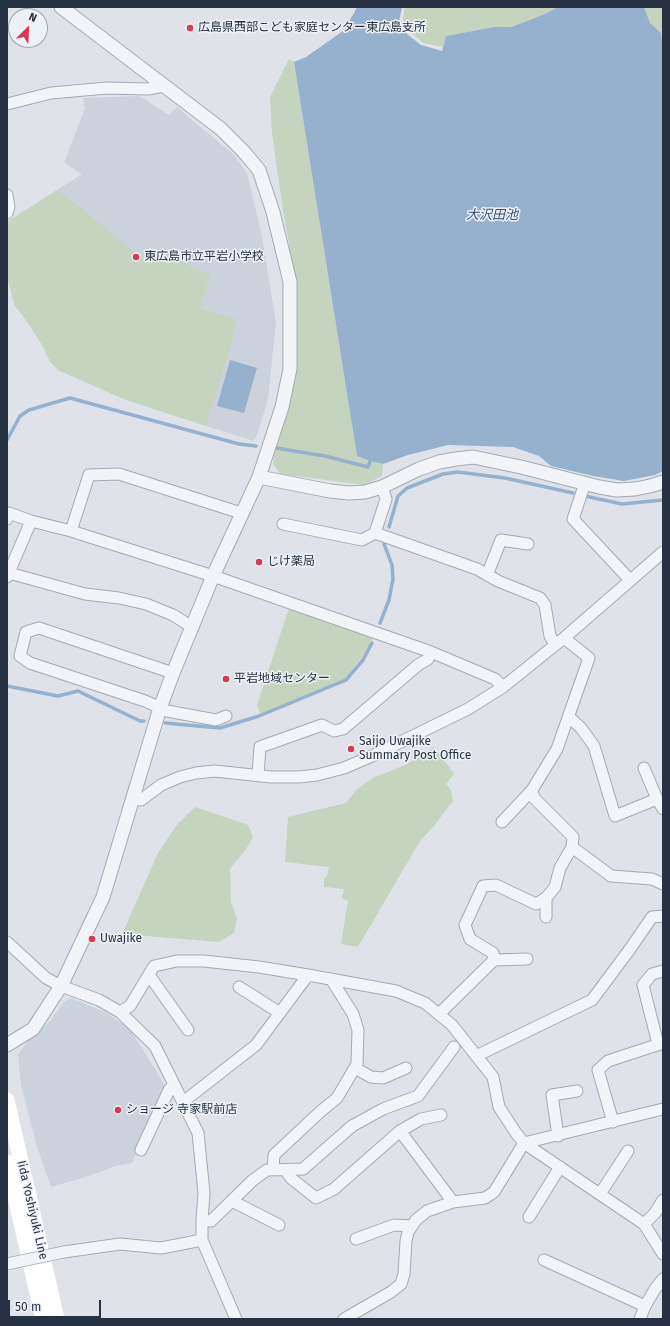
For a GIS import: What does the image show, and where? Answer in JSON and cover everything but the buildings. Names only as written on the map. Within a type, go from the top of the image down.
[{"type":"main road","name":"Iida Yoshiyuki Line","points":[[7,1100],[57,1319]]},
{"type":"main road","name":"Iida Yoshiyuki Line","points":[[7,1162],[43,1319]]},
{"type":"street","points":[[7,1045],[33,1029],[61,986],[103,897],[160,708],[213,576],[259,477],[282,407],[290,369],[290,282],[275,220],[259,170],[221,129],[61,7]]},
{"type":"street","points":[[7,104],[51,93],[107,88],[148,89],[164,86]]},
{"type":"street","points":[[7,195],[9,207],[7,213]]},
{"type":"street","points":[[259,477],[330,491],[349,493],[365,492],[382,487],[419,469],[438,462],[473,457],[617,490],[634,489],[663,482]]},
{"type":"street","points":[[70,531],[89,475],[118,474],[242,513]]},
{"type":"street","points":[[585,483],[574,520],[630,580]]},
{"type":"street","points":[[283,524],[362,540],[375,533],[386,499],[382,487]]},
{"type":"street","points":[[7,519],[9,513],[213,576],[431,652],[495,679],[503,687]]},
{"type":"street","points":[[31,521],[8,575],[85,594],[119,598],[146,604],[173,615],[192,627]]},
{"type":"street","points":[[375,533],[471,567],[498,581],[540,598],[545,605],[550,636],[589,658],[557,749],[532,790],[502,822]]},
{"type":"street","points":[[487,575],[501,540],[528,544]]},
{"type":"street","points":[[133,799],[141,800],[161,785],[180,777],[196,773],[215,771],[299,777],[317,775],[344,768],[372,756],[468,709],[503,687],[560,641],[663,552]]},
{"type":"street","points":[[173,673],[39,628],[26,632],[20,656],[30,663],[145,700],[167,711],[216,720],[226,716]]},
{"type":"street","points":[[258,775],[260,747],[322,725],[334,731],[343,729],[418,665],[428,659],[431,652]]},
{"type":"street","points":[[569,718],[581,728],[594,746],[615,816],[660,804],[644,768]]},
{"type":"street","points":[[494,960],[493,953],[470,939],[465,925],[483,886],[496,884],[536,904],[546,898],[555,887],[560,868],[572,847],[573,837],[534,798],[532,790]]},
{"type":"street","points":[[572,847],[611,876],[652,879],[663,884]]},
{"type":"street","points":[[546,898],[546,917]]},
{"type":"street","points":[[476,1056],[592,1000],[652,917],[663,916]]},
{"type":"street","points":[[7,942],[46,978],[61,986],[99,1000],[120,1012],[155,1046],[198,1132],[204,1193],[202,1240],[236,1319]]},
{"type":"street","points":[[439,1014],[494,960],[527,960]]},
{"type":"street","points":[[120,1012],[130,1006],[154,966],[176,961],[204,961],[259,967],[308,975],[396,991],[425,1003],[452,1025],[493,1077],[499,1107],[524,1143],[644,1224],[663,1254]]},
{"type":"street","points":[[613,1122],[598,1070],[608,1061],[661,1044],[643,985],[652,974],[663,972]]},
{"type":"street","points":[[149,975],[188,1030]]},
{"type":"street","points":[[183,1102],[256,1045],[308,975]]},
{"type":"street","points":[[331,979],[353,1014],[358,1030],[357,1064],[337,1098],[274,1155],[279,1170],[316,1198],[334,1189],[400,1131],[421,1119],[441,1115]]},
{"type":"street","points":[[239,987],[280,1013]]},
{"type":"street","points":[[202,1220],[211,1221],[253,1180],[267,1170],[303,1169],[352,1126],[383,1109],[418,1096],[454,1047]]},
{"type":"street","points":[[355,1068],[371,1076],[383,1078],[406,1068]]},
{"type":"street","points":[[141,1150],[169,1090],[174,1085]]},
{"type":"street","points":[[558,1136],[552,1094],[577,1091]]},
{"type":"street","points":[[344,1319],[391,1292],[401,1284],[404,1274],[408,1232],[416,1220],[427,1212],[453,1202],[485,1198],[494,1192],[524,1143],[543,1140],[663,1109]]},
{"type":"street","points":[[400,1131],[453,1202]]},
{"type":"street","points":[[542,1155],[543,1140]]},
{"type":"street","points":[[600,1194],[628,1151]]},
{"type":"street","points":[[529,1218],[560,1167]]},
{"type":"street","points":[[644,1224],[655,1213],[663,1200]]},
{"type":"street","points":[[232,1201],[279,1225]]},
{"type":"street","points":[[356,1239],[394,1225],[412,1226]]},
{"type":"street","points":[[7,1264],[64,1252],[120,1244],[160,1248],[202,1240]]},
{"type":"street","points":[[544,1260],[645,1306]]},
{"type":"street","points":[[640,1319],[654,1289],[663,1279]]},
{"type":"shaded area","name":"東広島市立平岩小学校","points":[[139,96],[169,115],[177,107],[234,155],[247,173],[262,236],[276,323],[268,399],[257,435],[253,441],[126,400],[58,370],[50,361],[41,343],[15,306],[7,277],[7,222],[82,174],[64,163],[85,108],[83,98]]},
{"type":"shaded area","points":[[71,998],[105,1012],[130,1029],[168,1090],[132,1163],[115,1166],[92,1175],[51,1187],[37,1147],[21,1085],[18,1054],[27,1042],[50,1021],[64,1002]]},
{"type":"green space","points":[[405,7],[558,7],[545,14],[510,27],[494,27],[446,36],[443,47],[423,43],[402,25]]},
{"type":"green space","points":[[644,7],[663,7],[663,47],[661,33],[650,23]]},
{"type":"green space","points":[[289,59],[294,62],[357,456],[383,464],[382,476],[364,485],[280,474],[273,464],[274,454],[282,430],[292,376],[295,291],[272,133],[270,97]]},
{"type":"green space","points":[[57,190],[148,263],[163,246],[193,268],[210,275],[200,308],[237,319],[230,349],[206,426],[126,400],[58,370],[50,361],[41,343],[15,306],[7,277],[7,222]]},
{"type":"green space","points":[[289,608],[373,637],[368,649],[344,680],[260,714],[257,705]]},
{"type":"green space","points":[[434,747],[454,774],[446,784],[451,790],[453,801],[420,841],[358,947],[341,944],[348,901],[342,898],[344,889],[324,887],[324,878],[327,876],[329,867],[285,862],[288,817],[346,803],[357,789],[373,778],[407,764]]},
{"type":"green space","points":[[195,807],[248,825],[253,837],[246,849],[230,869],[231,902],[237,918],[234,933],[219,942],[122,934],[158,853],[176,826]]},
{"type":"water","name":"大沢田池","points":[[357,7],[402,7],[398,27],[421,45],[442,51],[446,36],[494,27],[511,27],[545,14],[558,7],[644,7],[650,23],[661,33],[663,47],[663,471],[655,475],[624,481],[593,476],[551,466],[539,456],[513,447],[448,445],[408,455],[383,464],[357,456],[294,62],[306,57],[343,31]]},
{"type":"water","points":[[230,360],[257,368],[244,413],[217,406]]},
{"type":"waterway","points":[[7,440],[20,416],[29,410],[70,398],[239,444],[256,446]]},
{"type":"waterway","points":[[276,448],[325,456],[368,467],[370,461]]},
{"type":"waterway","points":[[389,527],[398,496],[407,488],[443,474],[458,472],[505,478],[573,493]]},
{"type":"waterway","points":[[585,496],[622,504],[663,500]]},
{"type":"waterway","points":[[380,623],[389,600],[393,579],[392,565],[384,544]]},
{"type":"waterway","points":[[165,723],[220,728],[259,716],[346,680],[363,660],[372,643]]},
{"type":"waterway","points":[[7,686],[58,696],[78,691],[140,721],[144,721]]},
{"type":"place","name":"広島県西部こども家庭センター東広島支所","points":[[190,28]]},
{"type":"place","name":"東広島市立平岩小学校","points":[[136,257]]},
{"type":"place","name":"じけ薬局","points":[[259,562]]},
{"type":"place","name":"平岩地域センター","points":[[226,679]]},
{"type":"place","name":"Saijo Uwajike Summary Post Office","points":[[351,749]]},
{"type":"place","name":"Uwajike","points":[[92,939]]},
{"type":"place","name":"ショージ 寺家駅前店","points":[[118,1110]]}]
